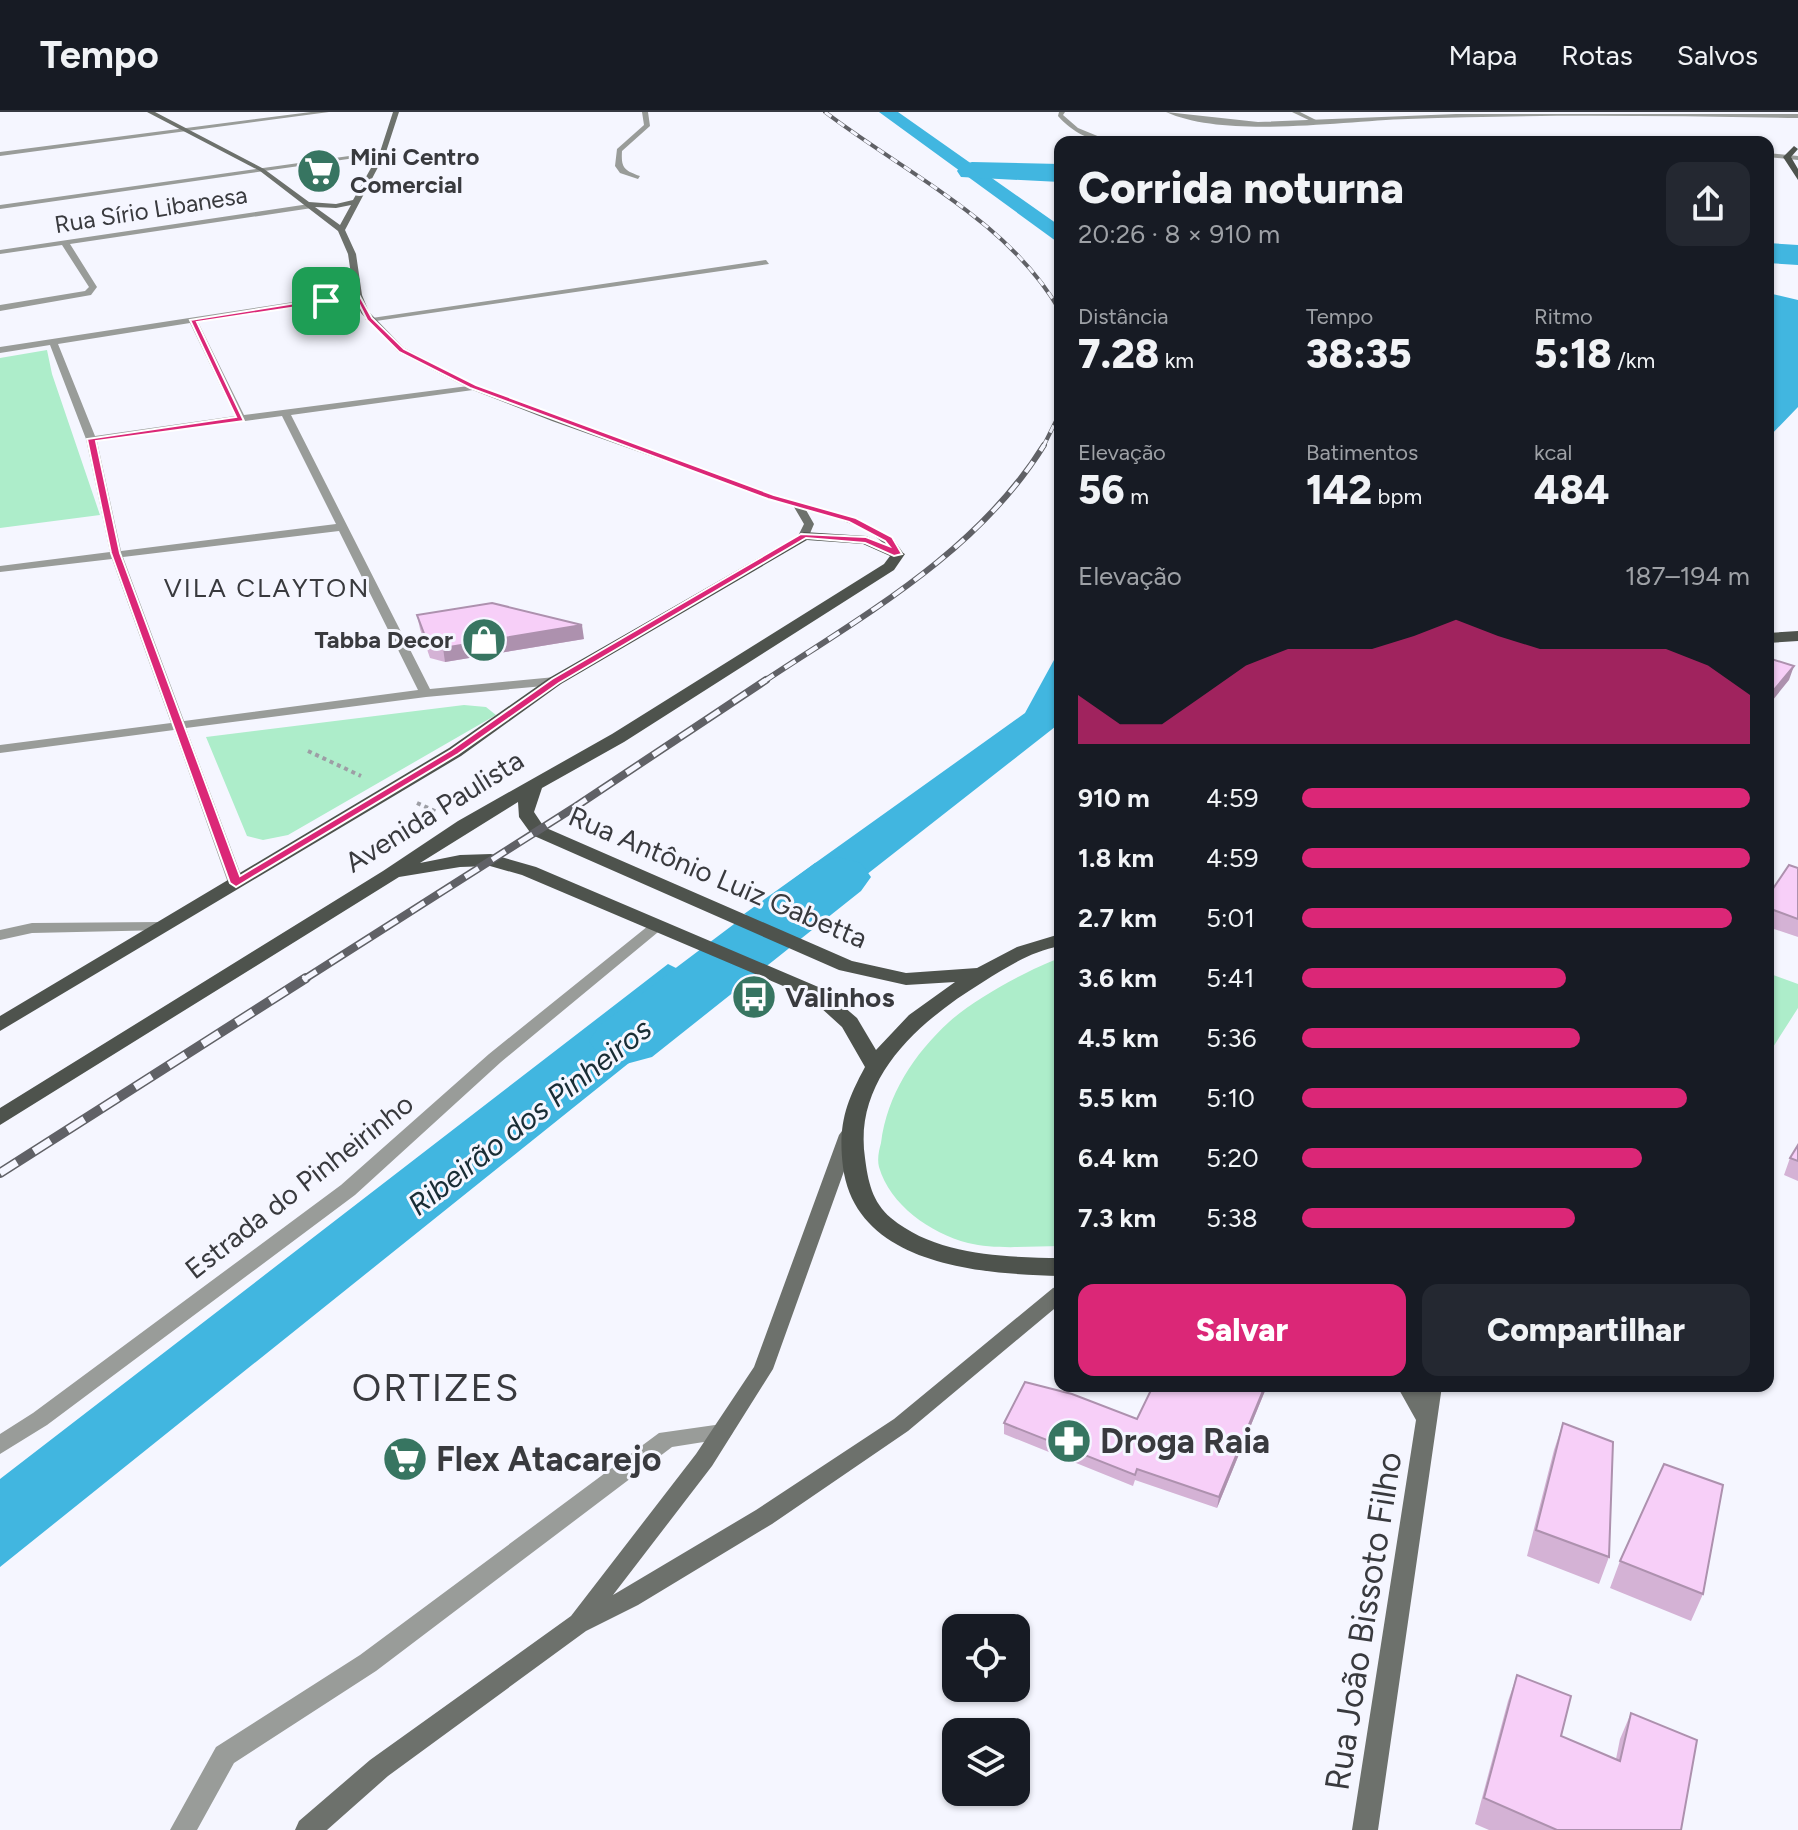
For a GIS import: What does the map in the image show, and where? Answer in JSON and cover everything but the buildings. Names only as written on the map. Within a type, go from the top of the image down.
[{"type":"main road","points":[[150,112],[262,170],[341,230],[352,254],[358,295],[369,319],[401,350],[473,387],[621,443],[874,529],[888,539],[898,554]]},
{"type":"main road","points":[[341,230],[383,152],[396,112]]},
{"type":"main road","points":[[1797,148],[1787,157],[1795,166],[1798,177]]},
{"type":"main road","points":[[306,204],[336,206],[356,202]]},
{"type":"main road","points":[[798,505],[809,524],[804,536],[866,540],[898,554]]},
{"type":"main road","name":"Avenida Paulista","points":[[0,1025],[455,752],[555,681],[804,536]]},
{"type":"main road","name":"Avenida Paulista","points":[[4,1114],[390,875],[464,825],[537,781],[618,738],[889,567],[898,554]]},
{"type":"main road","points":[[1774,638],[1798,636]]},
{"type":"main road","name":"Rua Antônio Luiz Gabetta","points":[[537,781],[525,805],[525,814],[538,831],[700,903],[846,966],[906,979],[981,974]]},
{"type":"main road","points":[[390,875],[449,862],[491,860],[529,871],[816,993],[850,1023],[875,1067]]},
{"type":"main road","points":[[578,1624],[704,1460],[763,1369],[861,1096],[875,1067],[900,1031],[926,1009],[981,974],[1054,939]]},
{"type":"main road","points":[[850,1130],[856,1185],[876,1219],[892,1231],[952,1257],[1001,1266],[1054,1267]]},
{"type":"main road","points":[[308,1830],[379,1768],[578,1624],[630,1598],[764,1517],[901,1425],[1054,1298]]},
{"type":"main road","name":"Rua João Bissoto Filho","points":[[1410,1392],[1428,1422]]},
{"type":"main road","name":"Rua João Bissoto Filho","points":[[1365,1830],[1431,1392]]},
{"type":"street","points":[[0,154],[326,112]]},
{"type":"street","points":[[638,177],[622,172],[618,166],[619,150],[647,126],[645,112]]},
{"type":"street","points":[[1062,112],[1060,115],[1067,123],[1090,136]]},
{"type":"street","points":[[1169,112],[1224,122],[1319,123],[1482,116],[1798,116]]},
{"type":"street","points":[[1295,112],[1319,123]]},
{"type":"street","points":[[0,207],[383,152]]},
{"type":"street","points":[[1774,156],[1787,157]]},
{"type":"street","name":"Rua Sírio Libanesa","points":[[0,252],[306,204]]},
{"type":"street","points":[[0,308],[88,293],[93,287],[65,243]]},
{"type":"street","points":[[369,319],[766,262]]},
{"type":"street","points":[[0,350],[358,295]]},
{"type":"street","points":[[193,321],[241,419]]},
{"type":"street","points":[[53,342],[91,439],[116,553],[236,883]]},
{"type":"street","points":[[91,439],[473,387]]},
{"type":"street","points":[[286,414],[426,693]]},
{"type":"street","points":[[0,569],[341,527]]},
{"type":"street","points":[[0,749],[426,693],[555,681]]},
{"type":"street","points":[[0,935],[32,928],[161,927]]},
{"type":"street","name":"Estrada do Pinheirinho","points":[[0,1445],[40,1419],[348,1190],[495,1058],[664,928]]},
{"type":"street","points":[[183,1830],[225,1755],[368,1663],[667,1439],[722,1432]]},
{"type":"green space","points":[[47,350],[52,374],[100,515],[0,528],[0,358]]},
{"type":"green space","points":[[464,705],[486,707],[496,715],[288,835],[263,840],[247,836],[206,737]]},
{"type":"green space","points":[[1054,961],[1054,1246],[968,1243],[926,1225],[892,1194],[879,1167],[884,1125],[904,1076],[936,1034],[972,1004]]},
{"type":"green space","points":[[1774,975],[1798,984],[1798,1008],[1774,1046]]},
{"type":"water","points":[[879,112],[898,112],[1054,222],[1054,240]]},
{"type":"water","points":[[1774,294],[1798,300],[1798,407],[1774,432]]},
{"type":"water","points":[[1054,660],[1054,728],[792,933],[744,914],[1025,713]]},
{"type":"water","points":[[668,964],[720,990],[0,1567],[0,1479]]},
{"type":"waterway","points":[[972,171],[1054,173]]},
{"type":"waterway","points":[[1774,253],[1798,255]]},
{"type":"waterway","name":"Ribeirão dos Pinheiros","points":[[626,1041],[838,877]]},
{"type":"railway","points":[[825,112],[984,225],[1039,279],[1054,302]]},
{"type":"railway","points":[[1044,445],[1054,425]]},
{"type":"railway","points":[[763,682],[879,606],[953,549],[1017,483],[1044,445]]},
{"type":"railway","points":[[303,980],[575,807],[766,680]]},
{"type":"railway","points":[[0,1173],[306,978]]},
{"type":"place","name":"Mini Centro Comercial","points":[[319,171]]},
{"type":"place","name":"Tabba Decor","points":[[484,640]]},
{"type":"place","name":"Valinhos","points":[[754,997]]},
{"type":"place","name":"Droga Raia","points":[[1069,1441]]},
{"type":"place","name":"Flex Atacarejo","points":[[405,1459]]},
{"type":"district","name":"VILA CLAYTON","points":[[267,588]]},
{"type":"district","name":"ORTIZES","points":[[436,1388]]},
{"type":"route","points":[[358,295],[369,319],[401,350],[473,387],[771,497],[853,520],[888,539],[898,554],[866,540],[804,536],[555,681],[455,752],[236,883],[116,553],[91,439],[241,419],[193,321],[326,301],[358,295]]}]
